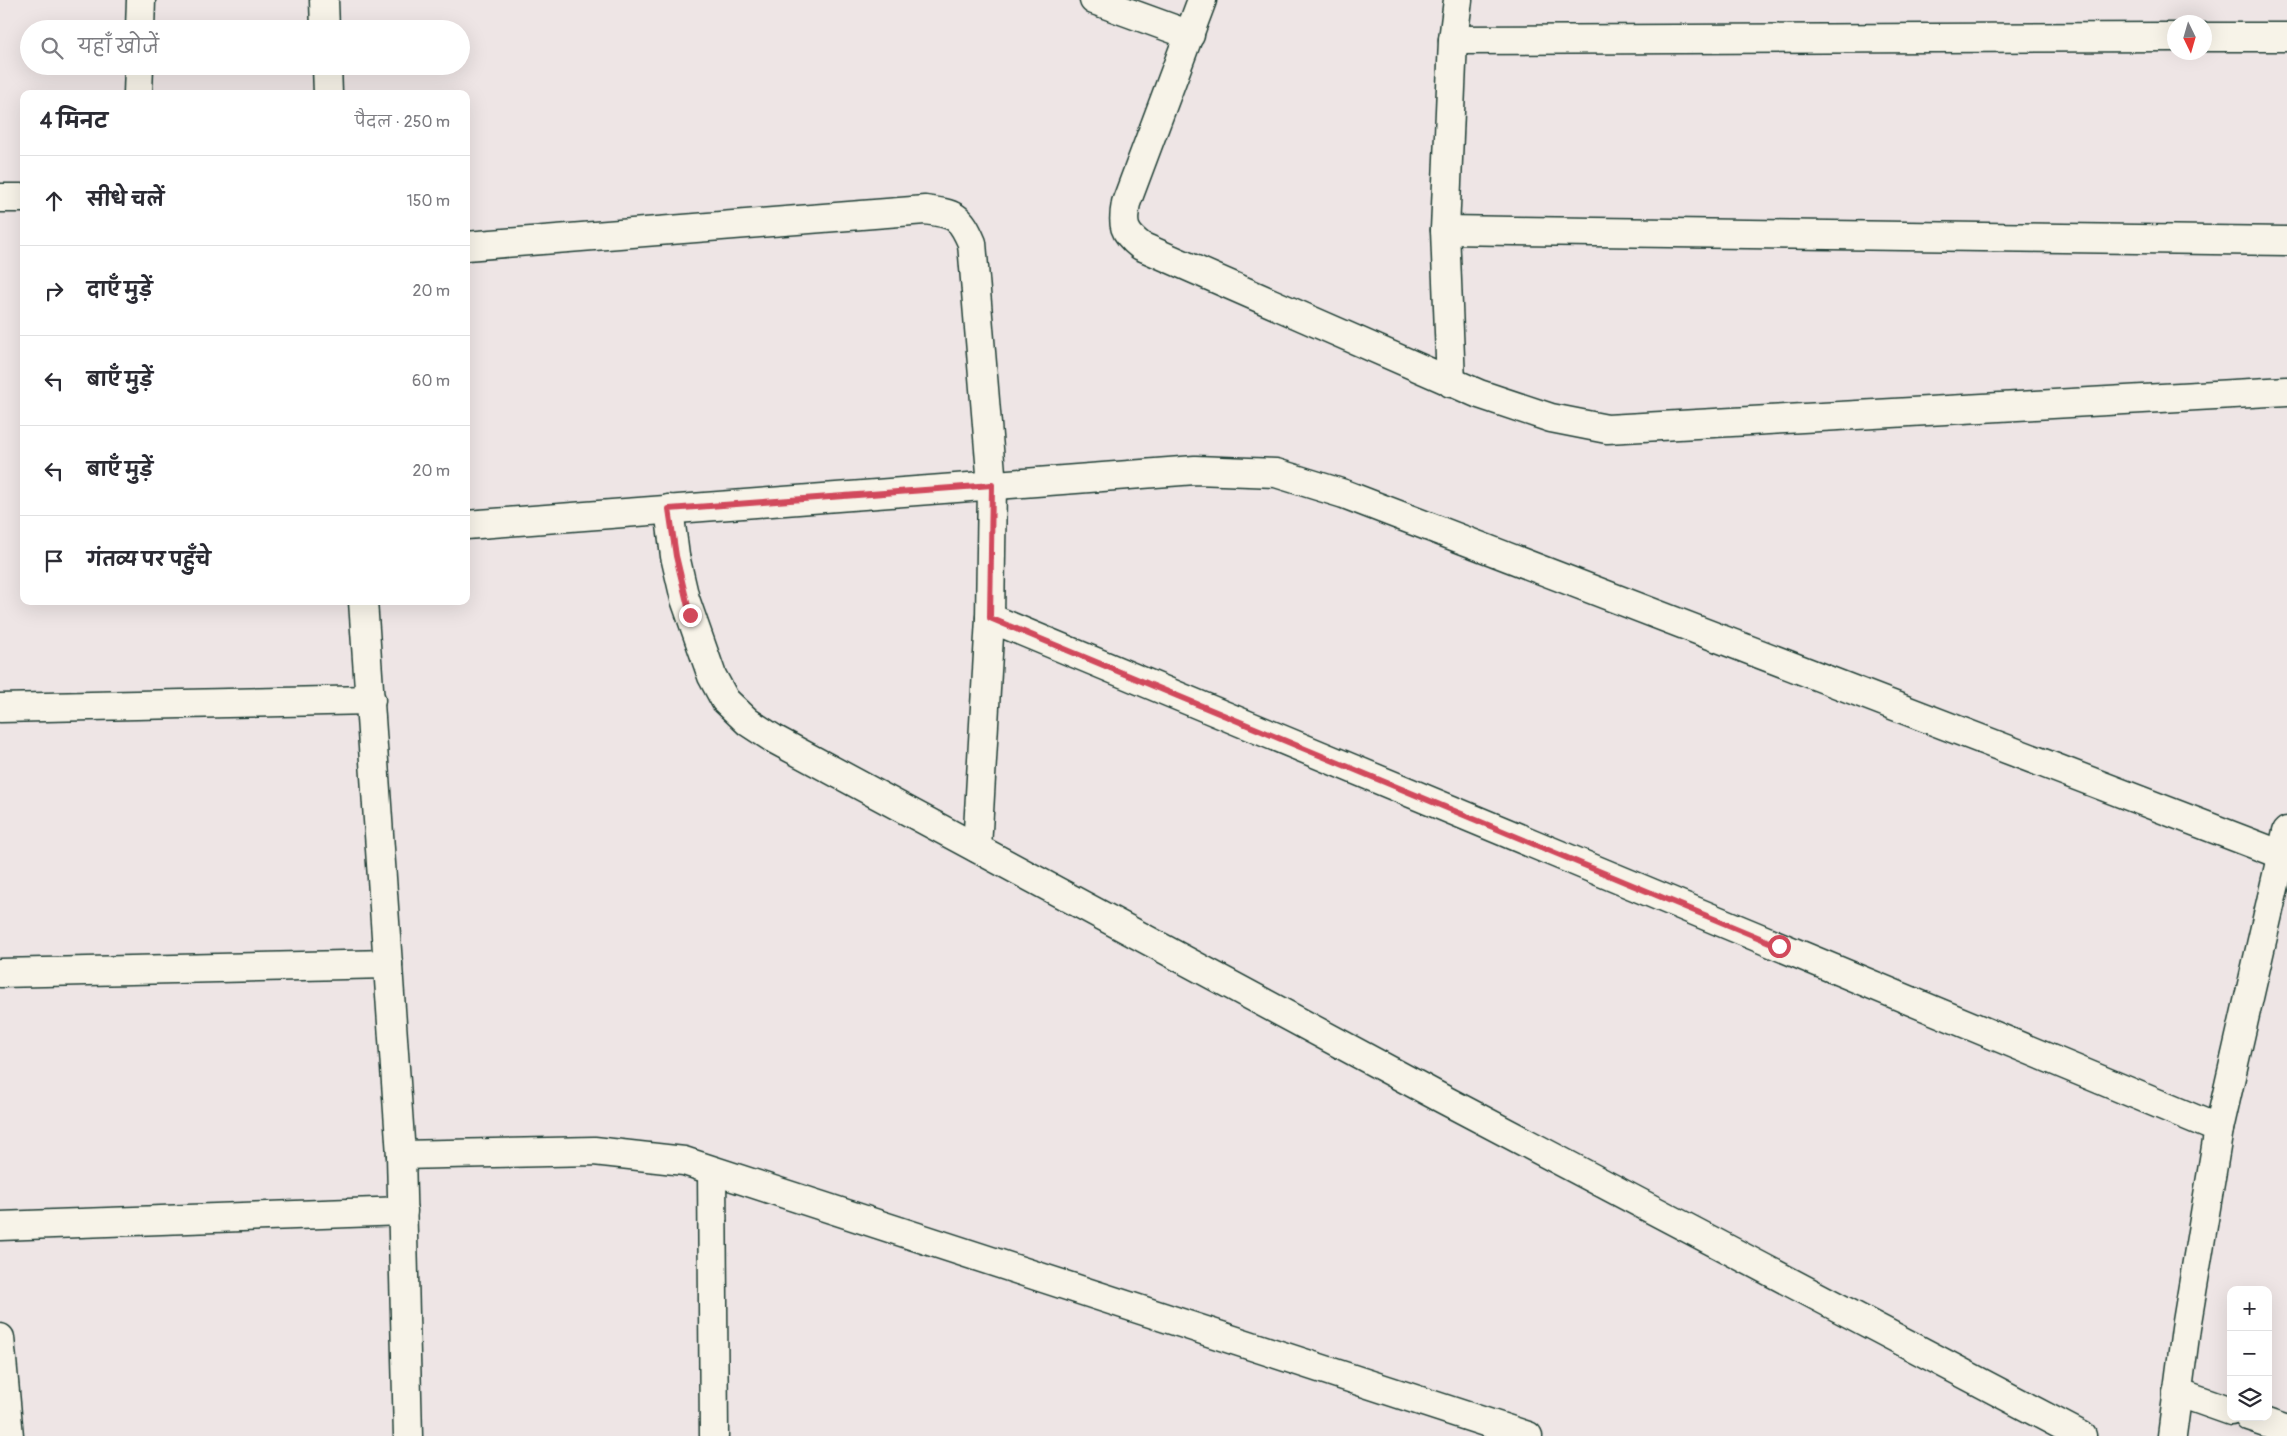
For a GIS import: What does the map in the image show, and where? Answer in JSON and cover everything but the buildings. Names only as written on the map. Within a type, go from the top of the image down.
[{"type":"street","points":[[140,20],[141,0]]},
{"type":"street","points":[[324,0],[325,20]]},
{"type":"street","points":[[1094,0],[1190,34]]},
{"type":"street","points":[[1202,0],[1126,203],[1123,220],[1128,236],[1141,246],[1451,383],[1551,418],[1607,428],[2287,391]]},
{"type":"street","points":[[1451,383],[1445,230],[1453,40],[1458,0]]},
{"type":"street","points":[[1453,40],[2167,37]]},
{"type":"street","points":[[2212,37],[2287,37]]},
{"type":"street","points":[[138,90],[139,75]]},
{"type":"street","points":[[327,75],[328,90]]},
{"type":"street","points":[[0,198],[20,198]]},
{"type":"street","points":[[470,246],[925,210],[947,213],[963,223],[972,243],[992,485],[990,618],[977,848]]},
{"type":"street","points":[[1445,230],[2287,241]]},
{"type":"street","points":[[470,525],[1195,470],[1276,473],[1344,494],[2284,843],[2219,1130],[2177,1392],[2172,1436]]},
{"type":"street","points":[[669,509],[685,599],[712,676],[725,700],[748,722],[774,739],[1439,1097],[2082,1436]]},
{"type":"street","points":[[363,605],[401,1155],[408,1436]]},
{"type":"street","points":[[990,618],[2219,1130]]},
{"type":"street","points":[[0,708],[371,700]]},
{"type":"street","points":[[0,973],[388,964]]},
{"type":"street","points":[[401,1155],[594,1151],[684,1162],[1528,1436]]},
{"type":"street","points":[[712,1170],[714,1436]]},
{"type":"street","points":[[0,1226],[403,1211]]},
{"type":"street","points":[[0,1338],[9,1436]]},
{"type":"street","points":[[2177,1392],[2227,1410]]},
{"type":"street","points":[[2261,1421],[2287,1430]]},
{"type":"route","points":[[690,615],[676,556],[669,509],[992,485],[990,618],[1779,946]]}]
